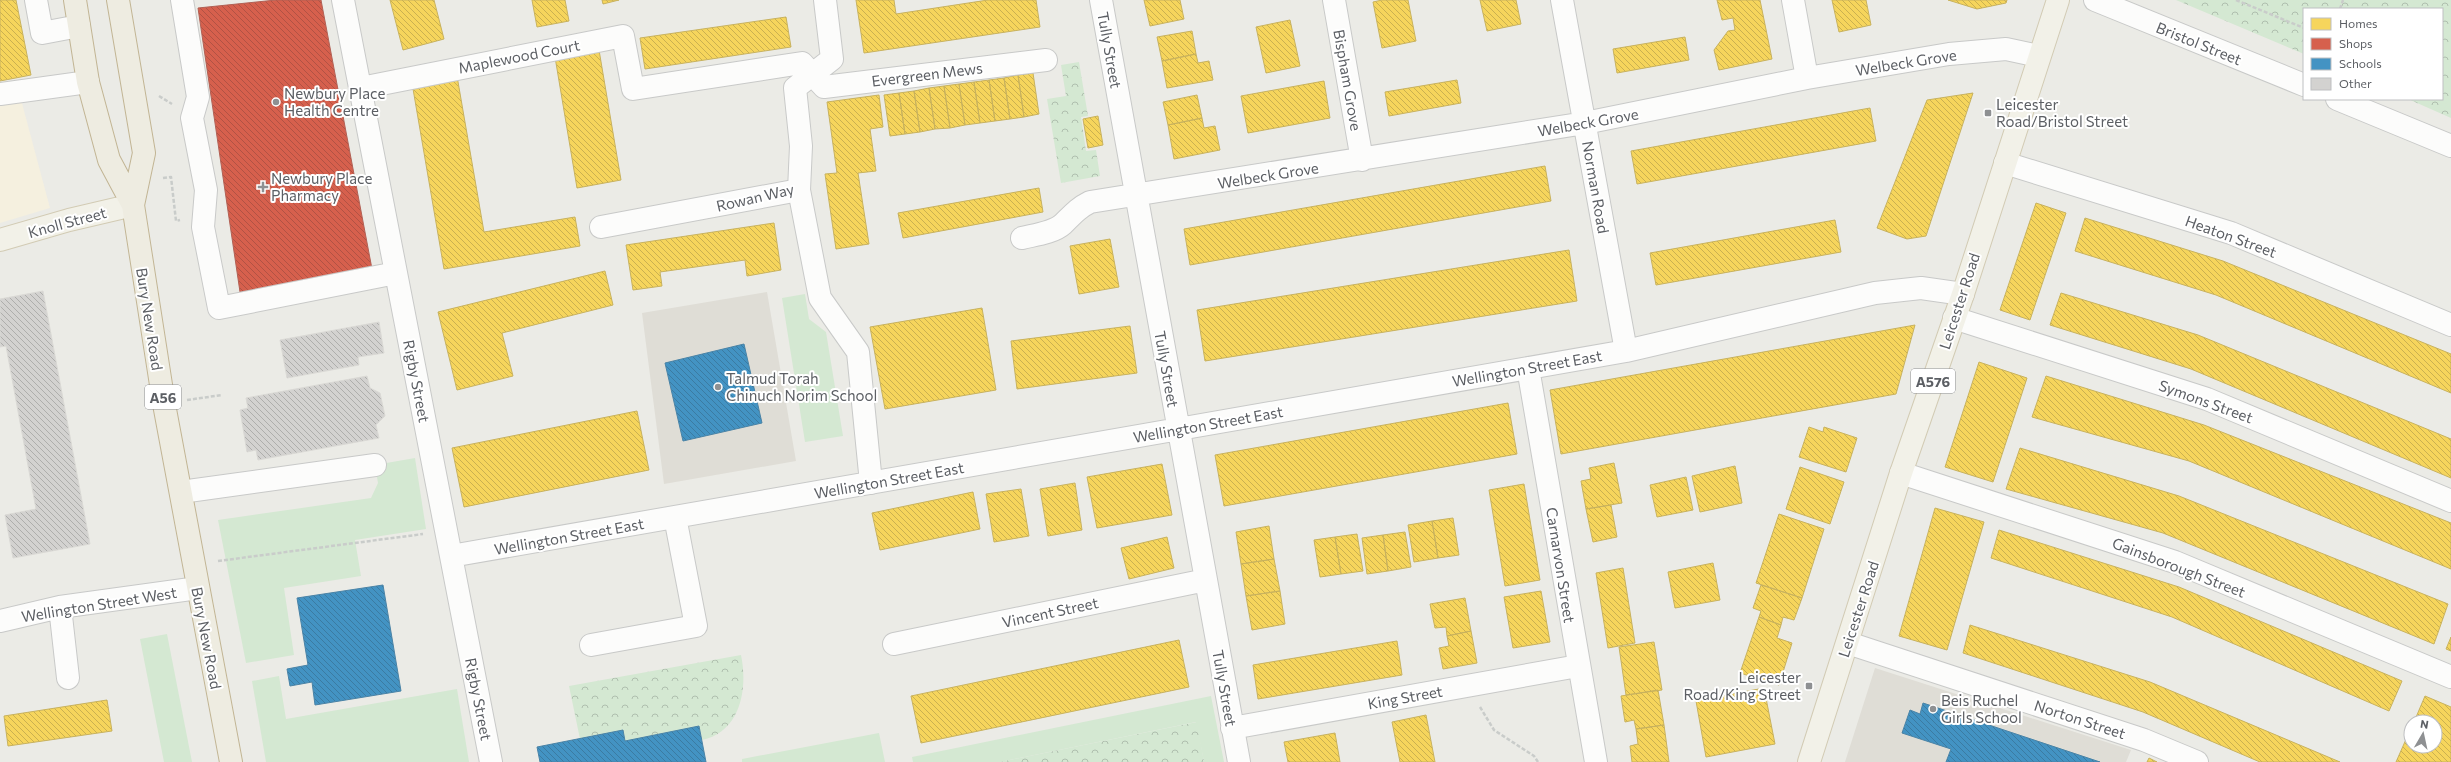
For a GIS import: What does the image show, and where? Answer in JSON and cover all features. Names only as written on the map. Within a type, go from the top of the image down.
[{"type":"highway","name":"Bury New Road","points":[[75,0],[88,82],[109,160],[134,205],[164,404],[231,762]]},
{"type":"highway","name":"A56","points":[[118,0],[144,153],[134,205]]},
{"type":"main road","name":"Leicester Road","points":[[1809,762],[1902,473],[1963,294],[2038,56],[2058,0]]},
{"type":"main road","name":"Knoll Street","points":[[0,240],[69,220],[134,205]]},
{"type":"street","points":[[36,0],[42,33],[79,26]]},
{"type":"street","points":[[182,0],[198,97],[192,118],[206,190],[203,228],[219,308],[396,273]]},
{"type":"street","name":"Rigby Street","points":[[344,0],[491,762]]},
{"type":"street","name":"Rowan Way","points":[[601,227],[799,190],[801,146],[795,88],[832,60],[825,0]]},
{"type":"street","name":"Tully Street","points":[[1101,0],[1239,762]]},
{"type":"street","name":"Bispham Grove","points":[[1334,0],[1362,160]]},
{"type":"street","name":"Norman Road","points":[[1562,0],[1626,351]]},
{"type":"street","points":[[1793,0],[1807,78]]},
{"type":"street","name":"Bristol Street","points":[[2095,0],[2303,85]]},
{"type":"street","name":"Maplewood Court","points":[[361,88],[623,36],[633,89],[802,64],[812,75]]},
{"type":"street","name":"Welbeck Grove","points":[[1022,238],[1054,230],[1063,224],[1078,208],[1090,202],[1362,160],[1585,123],[1807,78],[1956,53],[2006,49],[2038,56]]},
{"type":"street","name":"Evergreen Mews","points":[[812,75],[824,87],[1046,60]]},
{"type":"street","points":[[0,94],[88,82]]},
{"type":"street","points":[[2339,100],[2451,146]]},
{"type":"street","name":"Heaton Street","points":[[2005,163],[2231,233],[2451,325]]},
{"type":"street","points":[[799,190],[820,298],[858,352],[871,483]]},
{"type":"street","name":"Wellington Street East","points":[[451,556],[1626,351],[1875,293],[1921,288],[1963,294]]},
{"type":"street","name":"Symons Street","points":[[1954,318],[2207,399],[2451,501]]},
{"type":"street","name":"Carnarvon Street","points":[[1528,368],[1578,666],[1596,762]]},
{"type":"street","points":[[181,492],[375,465]]},
{"type":"street","name":"Gainsborough Street","points":[[1902,473],[2175,562],[2451,678]]},
{"type":"street","points":[[591,645],[696,626],[675,517]]},
{"type":"street","name":"Vincent Street","points":[[894,644],[1206,580]]},
{"type":"street","name":"Wellington Street West","points":[[0,621],[60,607],[198,588]]},
{"type":"street","points":[[60,607],[68,678]]},
{"type":"street","name":"Norton Street","points":[[1848,643],[2144,740],[2197,762]]},
{"type":"street","name":"King Street","points":[[1232,728],[1578,666]]},
{"type":"path","points":[[2236,0],[2303,28]]},
{"type":"path","points":[[154,93],[173,104]]},
{"type":"path","points":[[163,178],[172,177],[176,221],[204,217]]},
{"type":"path","points":[[164,404],[222,394]]},
{"type":"path","points":[[193,565],[446,531]]},
{"type":"path","points":[[1478,684],[1480,708],[1494,730],[1534,756],[1538,762]]},
{"type":"shaded area","points":[[19,92],[50,208],[0,223],[0,97]]},
{"type":"shaded area","name":"Talmud Torah Chinuch Norim School","points":[[767,292],[796,461],[664,484],[642,313]]},
{"type":"shaded area","name":"Beis Ruchel Girls School","points":[[1875,668],[2131,750],[2126,762],[1845,762]]},
{"type":"green space","points":[[2176,0],[2451,0],[2451,118],[2410,100],[2443,100],[2443,8],[2303,8],[2303,54]]},
{"type":"green space","points":[[1079,62],[1088,116],[1081,117],[1086,151],[1096,150],[1100,176],[1061,183],[1047,99],[1066,96],[1061,65]]},
{"type":"green space","points":[[805,294],[809,319],[826,332],[843,436],[805,442],[782,298]]},
{"type":"green space","points":[[415,458],[426,529],[355,540],[361,576],[284,588],[294,655],[246,663],[218,520],[371,498],[378,483],[375,465]]},
{"type":"green space","points":[[167,634],[192,762],[164,762],[140,639]]},
{"type":"green space","points":[[741,655],[743,681],[739,707],[726,728],[715,735],[702,740],[699,726],[625,741],[580,739],[569,686]]},
{"type":"green space","points":[[279,676],[286,719],[457,689],[469,762],[266,762],[252,681]]},
{"type":"green space","points":[[1211,696],[1224,762],[1204,762],[1196,722],[1000,762],[913,762],[912,757]]},
{"type":"green space","points":[[1197,722],[1204,762],[1000,762]]},
{"type":"green space","points":[[879,733],[885,762],[742,762],[742,759]]},
{"type":"building: Homes","points":[[0,0],[16,0],[31,75],[0,81]]},
{"type":"building: Homes","points":[[390,0],[434,0],[444,39],[403,50]]},
{"type":"building: Homes","points":[[532,0],[565,0],[569,21],[537,27]]},
{"type":"building: Homes","points":[[602,0],[619,0],[603,4]]},
{"type":"building: Homes","points":[[856,0],[894,0],[896,14],[988,0],[1036,0],[1040,27],[864,53]]},
{"type":"building: Homes","points":[[1144,0],[1180,0],[1184,19],[1150,26]]},
{"type":"building: Homes","points":[[1382,0],[1408,0],[1416,41],[1382,48],[1373,2]]},
{"type":"building: Homes","points":[[1480,0],[1516,0],[1521,24],[1487,31]]},
{"type":"building: Homes","points":[[1717,0],[1760,0],[1772,59],[1719,70],[1714,50],[1728,31],[1735,30],[1733,18],[1722,20]]},
{"type":"building: Homes","points":[[1832,0],[1866,0],[1871,25],[1839,32]]},
{"type":"building: Homes","points":[[1948,0],[2007,0],[2006,3],[1977,9]]},
{"type":"building: Homes","points":[[786,17],[791,47],[645,69],[640,38]]},
{"type":"building: Homes","points":[[1290,20],[1300,66],[1266,73],[1256,27]]},
{"type":"building: Homes","points":[[1192,31],[1196,54],[1162,61],[1157,37]]},
{"type":"building: Homes","points":[[1685,37],[1689,60],[1617,73],[1613,49]]},
{"type":"building: Homes","points":[[599,50],[621,180],[577,188],[555,57]]},
{"type":"building: Homes","points":[[1196,54],[1198,63],[1209,61],[1213,80],[1167,88],[1162,61]]},
{"type":"building: Homes","points":[[1033,73],[1039,114],[1024,117],[1018,75]]},
{"type":"building: Homes","points":[[1018,75],[1024,117],[1010,119],[1004,78]]},
{"type":"building: Homes","points":[[457,76],[484,232],[575,217],[580,246],[444,269],[412,83]]},
{"type":"building: Homes","points":[[1004,78],[1010,119],[995,121],[989,80]]},
{"type":"building: Homes","points":[[989,80],[995,121],[980,123],[974,82]]},
{"type":"building: Homes","points":[[1457,80],[1461,103],[1389,116],[1385,92]]},
{"type":"building: Homes","points":[[1324,81],[1330,118],[1248,133],[1241,96]]},
{"type":"building: Homes","points":[[974,82],[980,123],[965,125],[959,84]]},
{"type":"building: Homes","points":[[959,84],[965,125],[950,128],[944,86]]},
{"type":"building: Homes","points":[[944,86],[950,128],[935,129],[929,88]]},
{"type":"building: Homes","points":[[929,88],[935,129],[920,132],[914,91]]},
{"type":"building: Homes","points":[[914,91],[920,132],[905,134],[899,93]]},
{"type":"building: Homes","points":[[899,93],[905,134],[890,136],[884,95]]},
{"type":"building: Homes","points":[[1973,93],[1926,236],[1907,239],[1877,228],[1927,100]]},
{"type":"building: Homes","points":[[879,95],[883,127],[870,129],[876,171],[858,173],[869,244],[836,249],[825,174],[837,173],[827,102]]},
{"type":"building: Homes","points":[[1197,95],[1202,118],[1168,125],[1163,102]]},
{"type":"building: Homes","points":[[1870,108],[1876,141],[1637,184],[1631,151]]},
{"type":"building: Homes","points":[[1098,116],[1103,145],[1088,148],[1083,119]]},
{"type":"building: Homes","points":[[1202,118],[1204,128],[1215,126],[1220,150],[1174,159],[1168,125]]},
{"type":"building: Homes","points":[[1545,166],[1551,201],[1190,265],[1184,229]]},
{"type":"building: Homes","points":[[1039,188],[1043,212],[903,238],[898,213]]},
{"type":"building: Homes","points":[[2036,203],[2066,213],[2030,320],[2000,310]]},
{"type":"building: Homes","points":[[2085,218],[2223,261],[2451,354],[2451,393],[2216,295],[2075,251]]},
{"type":"building: Homes","points":[[1835,220],[1841,252],[1656,285],[1650,253]]},
{"type":"building: Homes","points":[[774,223],[781,270],[747,276],[745,260],[660,272],[662,286],[633,290],[626,245]]},
{"type":"building: Homes","points":[[1110,239],[1119,287],[1079,294],[1070,246]]},
{"type":"building: Homes","points":[[1569,250],[1577,301],[1205,361],[1197,310]]},
{"type":"building: Homes","points":[[605,271],[613,305],[502,333],[513,376],[457,390],[438,312]]},
{"type":"building: Homes","points":[[2061,293],[2198,335],[2451,439],[2451,478],[2191,369],[2050,325]]},
{"type":"building: Homes","points":[[982,308],[996,390],[885,409],[870,327]]},
{"type":"building: Homes","points":[[1915,325],[1896,394],[1561,454],[1550,390]]},
{"type":"building: Homes","points":[[1130,326],[1137,373],[1017,389],[1011,341]]},
{"type":"building: Homes","points":[[1979,362],[2027,378],[1993,482],[1945,467]]},
{"type":"building: Homes","points":[[2046,376],[2204,425],[2451,523],[2451,569],[2189,461],[2032,417]]},
{"type":"building: Homes","points":[[1508,403],[1517,454],[1224,506],[1215,455]]},
{"type":"building: Homes","points":[[637,411],[649,470],[464,507],[452,448]]},
{"type":"building: Homes","points":[[1809,427],[1823,432],[1824,427],[1857,438],[1846,472],[1799,457]]},
{"type":"building: Homes","points":[[2020,448],[2179,496],[2448,604],[2434,644],[2163,533],[2006,489]]},
{"type":"building: Homes","points":[[1614,463],[1622,503],[1586,509],[1581,481],[1591,479],[1589,468]]},
{"type":"building: Homes","points":[[1162,464],[1172,515],[1097,528],[1087,477]]},
{"type":"building: Homes","points":[[1735,466],[1742,503],[1700,512],[1692,476]]},
{"type":"building: Homes","points":[[1800,467],[1844,482],[1830,524],[1786,509]]},
{"type":"building: Homes","points":[[1686,477],[1693,510],[1657,517],[1650,485]]},
{"type":"building: Homes","points":[[1075,483],[1082,530],[1048,536],[1040,489]]},
{"type":"building: Homes","points":[[1524,484],[1540,580],[1505,586],[1489,490]]},
{"type":"building: Homes","points":[[1021,489],[1029,536],[994,542],[986,494]]},
{"type":"building: Homes","points":[[973,492],[980,529],[880,550],[872,513]]},
{"type":"building: Homes","points":[[1611,505],[1617,537],[1593,542],[1586,509]]},
{"type":"building: Homes","points":[[1935,508],[1984,522],[1947,650],[1899,636]]},
{"type":"building: Homes","points":[[1779,514],[1824,529],[1802,598],[1756,583]]},
{"type":"building: Homes","points":[[1453,518],[1459,555],[1438,558],[1432,521]]},
{"type":"building: Homes","points":[[1432,521],[1438,558],[1414,562],[1408,525]]},
{"type":"building: Homes","points":[[1269,526],[1274,559],[1241,564],[1236,532]]},
{"type":"building: Homes","points":[[1999,530],[2179,587],[2402,681],[2389,711],[2172,617],[1991,558]]},
{"type":"building: Homes","points":[[1405,532],[1411,567],[1388,571],[1383,535]]},
{"type":"building: Homes","points":[[1357,534],[1363,571],[1341,574],[1335,537]]},
{"type":"building: Homes","points":[[1383,535],[1388,571],[1367,574],[1362,538]]},
{"type":"building: Homes","points":[[1167,537],[1174,568],[1129,579],[1121,548]]},
{"type":"building: Homes","points":[[1335,537],[1341,574],[1320,577],[1314,540]]},
{"type":"building: Homes","points":[[1274,559],[1280,591],[1246,596],[1241,564]]},
{"type":"building: Homes","points":[[1713,563],[1720,600],[1675,608],[1668,572]]},
{"type":"building: Homes","points":[[1623,568],[1635,643],[1608,648],[1596,573]]},
{"type":"building: Homes","points":[[1761,585],[1802,598],[1794,620],[1783,617],[1781,625],[1759,617],[1761,611],[1753,608]]},
{"type":"building: Homes","points":[[1280,591],[1285,624],[1252,630],[1246,596]]},
{"type":"building: Homes","points":[[1541,591],[1550,642],[1513,648],[1504,597]]},
{"type":"building: Homes","points":[[1465,598],[1471,631],[1447,636],[1446,627],[1435,628],[1430,604]]},
{"type":"building: Homes","points":[[1759,617],[1781,625],[1777,638],[1792,643],[1779,685],[1740,673]]},
{"type":"building: Homes","points":[[1970,625],[2150,682],[2340,762],[2260,762],[2143,712],[1963,653]]},
{"type":"building: Homes","points":[[1471,631],[1477,663],[1443,669],[1439,648],[1449,646],[1447,636]]},
{"type":"building: Homes","points":[[2451,637],[2451,651],[2446,649]]},
{"type":"building: Homes","points":[[1179,640],[1189,687],[921,743],[911,696]]},
{"type":"building: Homes","points":[[1397,641],[1402,675],[1258,699],[1253,665]]},
{"type":"building: Homes","points":[[1654,642],[1662,690],[1626,695],[1619,647]]},
{"type":"building: Homes","points":[[1764,688],[1775,744],[1706,757],[1696,701]]},
{"type":"building: Homes","points":[[1658,690],[1664,725],[1636,729],[1634,720],[1625,722],[1621,696]]},
{"type":"building: Homes","points":[[2425,696],[2451,707],[2451,762],[2396,762],[2403,746],[2403,754],[2443,754],[2443,714],[2417,714]]},
{"type":"building: Homes","points":[[107,700],[112,731],[8,746],[4,716]]},
{"type":"building: Homes","points":[[1426,715],[1435,762],[1400,762],[1392,722]]},
{"type":"building: Homes","points":[[1664,725],[1669,762],[1632,762],[1630,746],[1638,744],[1636,729]]},
{"type":"building: Homes","points":[[1335,733],[1340,762],[1288,762],[1284,742]]},
{"type":"building: Homes","points":[[2149,758],[2157,762],[2147,762]]},
{"type":"building: Shops","name":"Newbury Place Health Centre","points":[[276,0],[321,0],[372,269],[240,292],[198,8]]},
{"type":"building: Schools","points":[[744,344],[762,423],[683,441],[665,363]]},
{"type":"building: Schools","points":[[383,585],[401,691],[315,705],[312,682],[290,686],[287,669],[308,665],[297,598]]},
{"type":"building: Schools","points":[[1923,703],[2100,762],[1946,762],[1951,749],[1902,733],[1910,710],[1920,714]]},
{"type":"building: Schools","points":[[699,726],[706,762],[540,762],[537,747],[623,730],[625,741]]},
{"type":"building: Other","points":[[43,291],[90,544],[13,558],[5,515],[36,509],[6,346],[0,347],[0,299]]},
{"type":"building: Other","points":[[379,322],[384,353],[358,357],[359,365],[287,378],[280,340]]},
{"type":"building: Other","points":[[367,376],[370,388],[380,393],[385,416],[376,425],[379,438],[258,460],[256,450],[247,452],[240,410],[248,408],[246,398]]},
{"type":"place","name":"Newbury Place Health Centre","points":[[276,102]]},
{"type":"place","name":"Leicester Road/Bristol Street","points":[[1988,113]]},
{"type":"place","name":"Newbury Place Pharmacy","points":[[263,187]]},
{"type":"place","name":"Talmud Torah Chinuch Norim School","points":[[718,387]]},
{"type":"place","name":"Leicester Road/King Street","points":[[1809,686]]},
{"type":"place","name":"Beis Ruchel Girls School","points":[[1933,709]]}]
